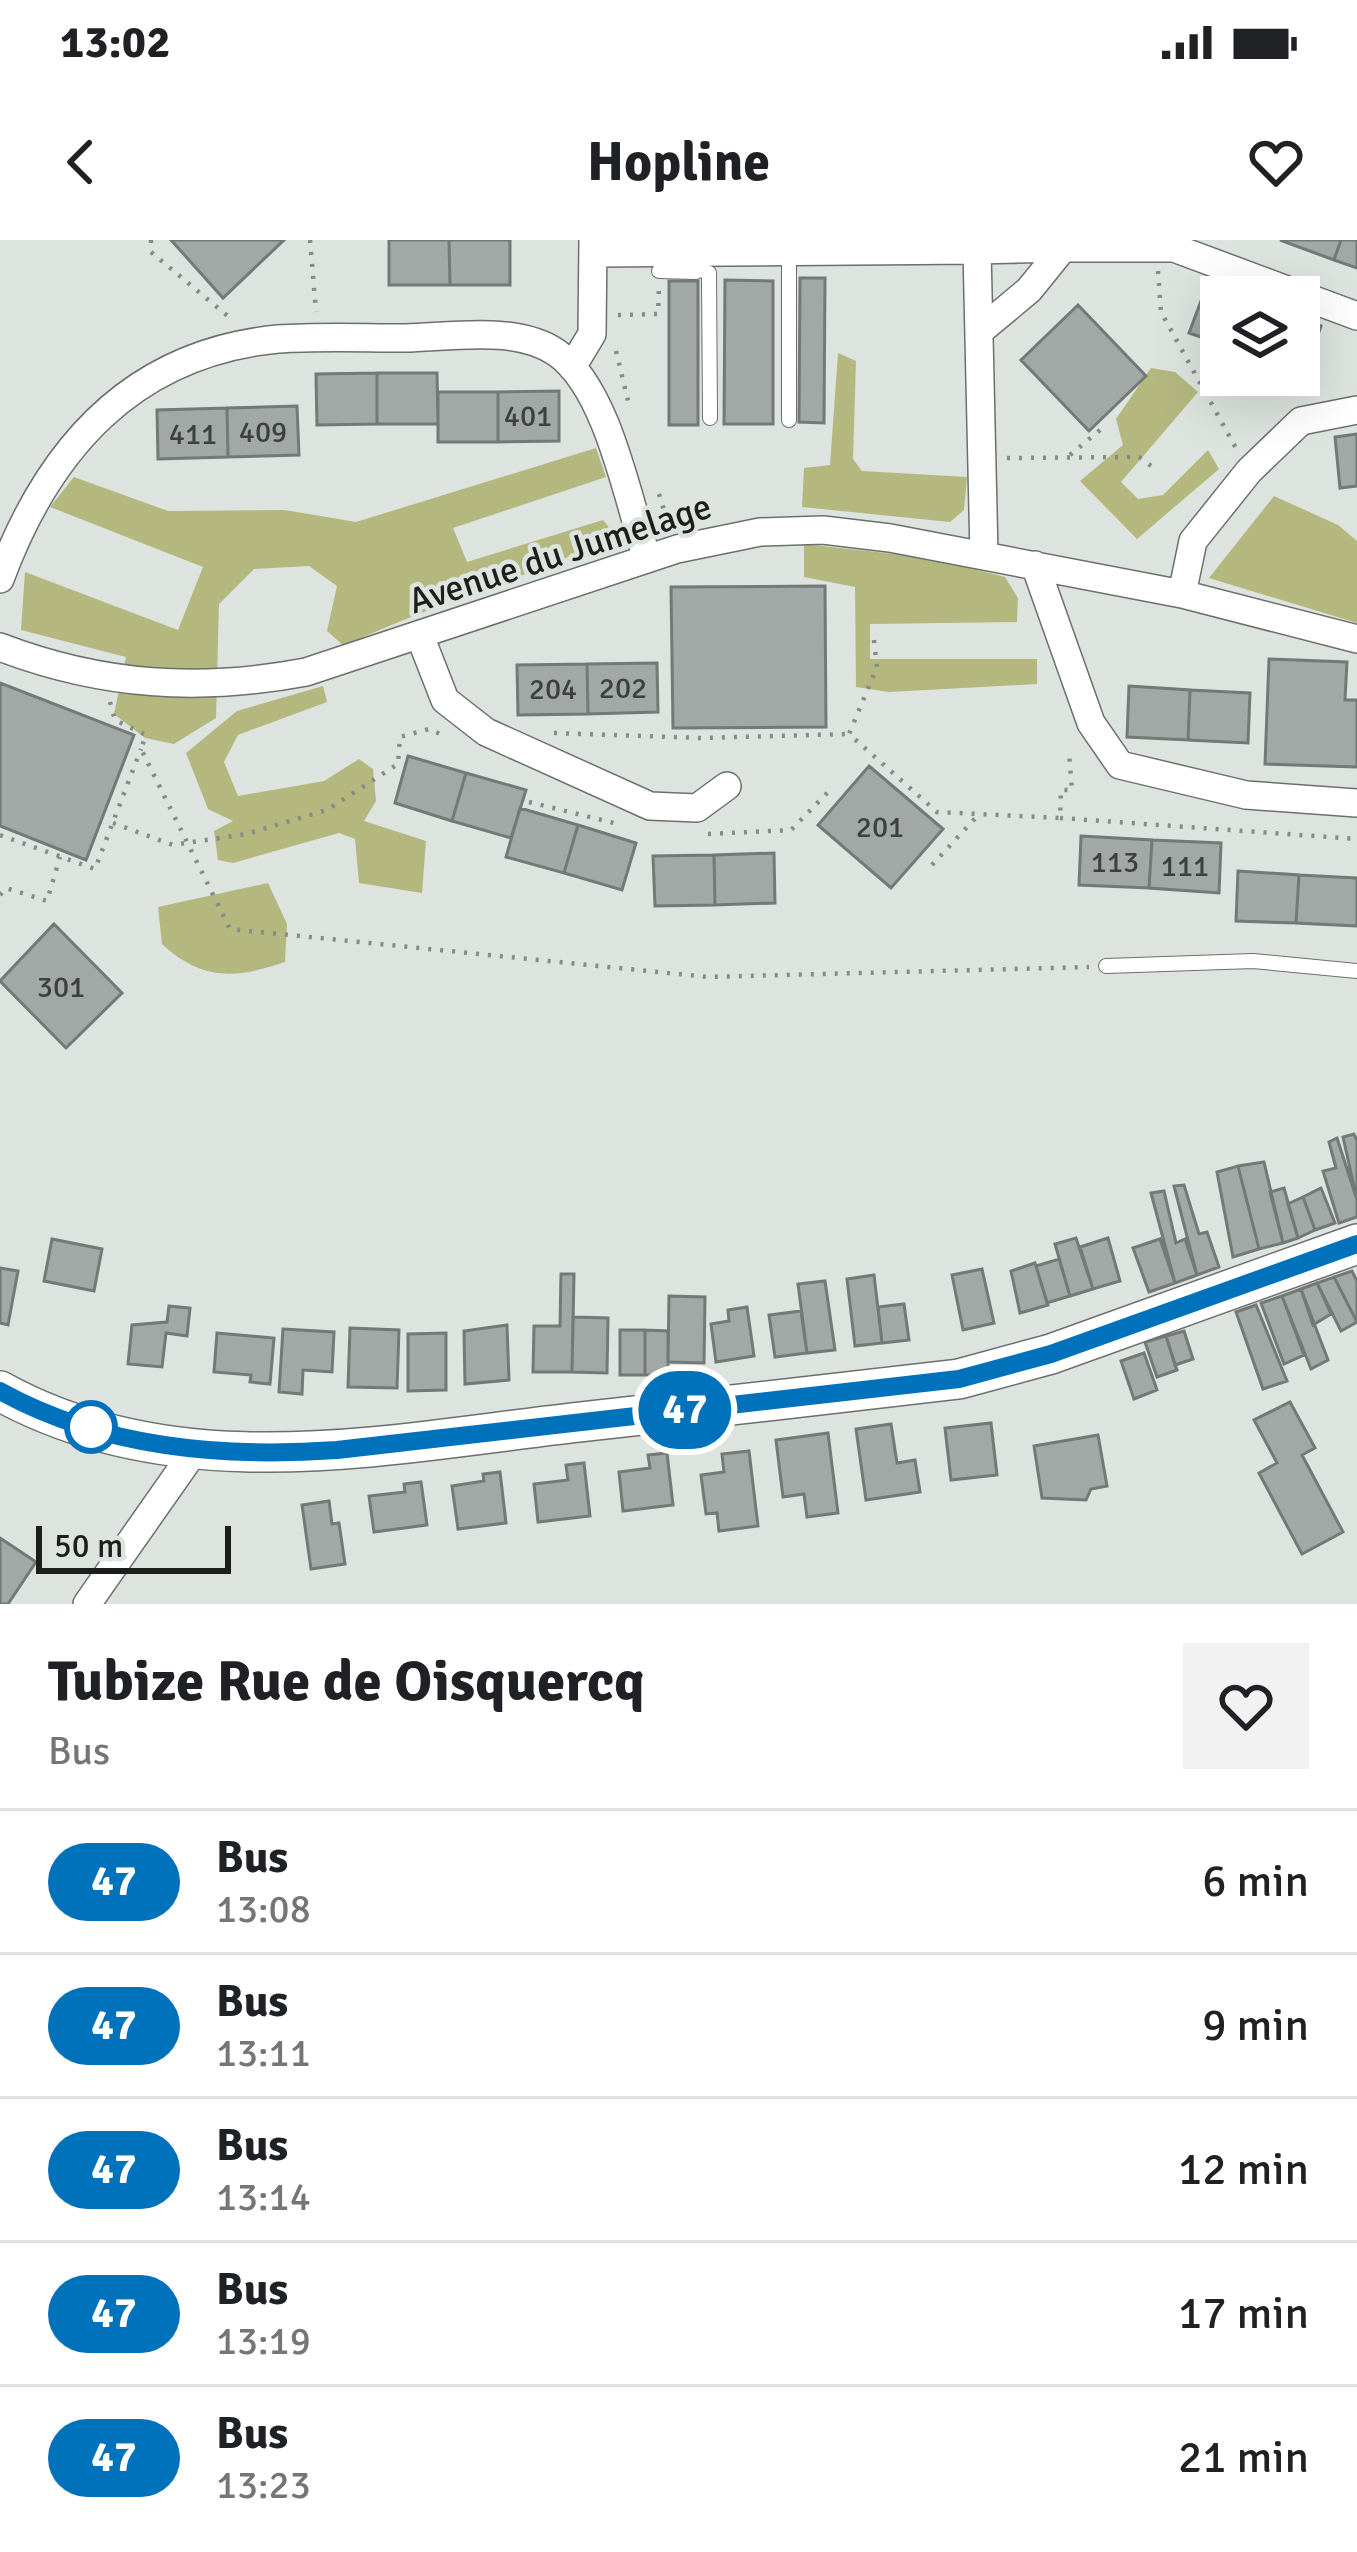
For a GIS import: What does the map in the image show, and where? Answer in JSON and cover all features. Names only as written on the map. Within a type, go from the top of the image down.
[{"type":"street","points":[[981,330],[1028,290],[1063,244]]},
{"type":"street","points":[[572,367],[601,316],[593,246],[659,262],[789,251],[976,250],[1063,244],[1174,248],[1357,316]]},
{"type":"street","points":[[976,250],[984,555]]},
{"type":"street","points":[[0,579],[47,474],[94,419],[147,381],[217,350],[278,340],[511,338],[542,345],[572,367],[594,398],[647,558]]},
{"type":"street","points":[[1182,594],[1193,541],[1249,471],[1301,421],[1357,410]]},
{"type":"street","name":"Avenue du Jumelage","points":[[0,647],[142,684],[254,682],[307,672],[677,549],[760,532],[823,530],[984,555],[1182,594],[1357,639]]},
{"type":"street","points":[[1035,566],[1091,723],[1120,765],[1246,795],[1357,803]]},
{"type":"street","points":[[421,636],[430,669],[459,716],[664,808],[698,808],[727,786]]},
{"type":"street","points":[[0,1391],[75,1423],[195,1450],[337,1450],[959,1379],[1051,1354],[1357,1244]]},
{"type":"street","points":[[87,1604],[195,1450]]},
{"type":"lane","points":[[789,251],[789,420]]},
{"type":"lane","points":[[659,262],[709,273],[710,418]]},
{"type":"lane","points":[[1106,966],[1253,962],[1357,971]]},
{"type":"path","points":[[151,240],[152,252],[233,321]]},
{"type":"path","points":[[310,240],[316,318]]},
{"type":"path","points":[[1157,248],[1161,312],[1249,471]]},
{"type":"path","points":[[637,428],[601,316],[658,314],[659,262]]},
{"type":"path","points":[[1070,455],[1100,430]]},
{"type":"path","points":[[983,458],[1139,457],[1158,471]]},
{"type":"path","points":[[657,488],[677,549]]},
{"type":"path","points":[[848,734],[877,667],[874,640]]},
{"type":"path","points":[[0,835],[94,869],[146,736],[115,720],[104,677]]},
{"type":"path","points":[[113,823],[173,845],[188,845],[327,810],[398,764],[400,736],[429,729],[463,744]]},
{"type":"path","points":[[537,754],[552,733],[701,738],[848,734],[937,812],[1357,839]]},
{"type":"path","points":[[141,749],[230,929],[708,977],[1106,966]]},
{"type":"path","points":[[1060,818],[1061,790],[1072,790],[1069,753]]},
{"type":"path","points":[[702,835],[791,830],[831,789]]},
{"type":"path","points":[[529,802],[629,826]]},
{"type":"path","points":[[614,810],[633,818]]},
{"type":"path","points":[[932,865],[980,813]]},
{"type":"path","points":[[0,895],[6,888],[47,901],[60,857]]},
{"type":"green space","points":[[838,353],[856,361],[853,459],[862,471],[967,477],[964,510],[950,522],[802,507],[804,468],[830,465]]},
{"type":"green space","points":[[1151,368],[1175,372],[1198,392],[1121,482],[1138,499],[1163,495],[1208,450],[1219,469],[1137,539],[1080,481],[1123,445],[1116,419]]},
{"type":"green space","points":[[596,448],[606,477],[453,528],[467,562],[603,520],[616,536],[344,646],[327,631],[337,586],[309,566],[254,569],[219,604],[216,718],[174,744],[145,738],[114,714],[126,657],[21,630],[25,572],[178,630],[203,567],[50,507],[74,477],[168,511],[285,510],[356,522]]},
{"type":"green space","points":[[1274,496],[1338,525],[1357,541],[1357,623],[1209,578]]},
{"type":"green space","points":[[804,544],[931,558],[1005,577],[1018,598],[1017,622],[870,624],[870,659],[1037,659],[1037,684],[889,692],[856,687],[855,587],[804,577]]},
{"type":"green space","points":[[323,686],[327,702],[238,735],[224,762],[238,796],[324,781],[359,759],[373,769],[376,801],[364,821],[426,841],[422,893],[359,883],[355,839],[339,833],[233,863],[218,860],[214,831],[233,821],[208,809],[186,753],[237,711]]},
{"type":"green space","points":[[268,883],[287,924],[285,962],[250,972],[220,973],[191,965],[162,944],[158,907]]},
{"type":"building","points":[[171,240],[284,240],[223,298]]},
{"type":"building","points":[[389,240],[449,240],[450,285],[389,285]]},
{"type":"building","points":[[449,240],[510,240],[510,285],[450,285]]},
{"type":"building","points":[[1280,240],[1341,240],[1334,260]]},
{"type":"building","points":[[1341,240],[1357,240],[1357,268],[1334,260]]},
{"type":"building","points":[[800,278],[825,278],[824,423],[799,422]]},
{"type":"building","points":[[725,280],[773,281],[773,424],[724,424]]},
{"type":"building","points":[[669,281],[698,281],[698,425],[669,425]]},
{"type":"building","points":[[1200,304],[1200,337],[1189,333]]},
{"type":"building","points":[[1078,305],[1146,376],[1089,431],[1021,360]]},
{"type":"building","points":[[377,373],[437,373],[438,424],[377,424]]},
{"type":"building","points":[[377,373],[377,424],[317,425],[316,374]]},
{"type":"building","points":[[559,391],[559,441],[498,442],[498,392]]},
{"type":"building","points":[[438,392],[498,392],[498,442],[438,442]]},
{"type":"building","points":[[297,406],[299,455],[228,457],[227,408]]},
{"type":"building","points":[[227,408],[228,457],[158,459],[157,410]]},
{"type":"building","points":[[1357,434],[1357,486],[1340,488],[1335,437]]},
{"type":"building","points":[[825,586],[826,727],[673,728],[671,587]]},
{"type":"building","points":[[1269,659],[1347,662],[1345,700],[1357,700],[1357,767],[1265,764]]},
{"type":"building","points":[[657,663],[658,712],[588,714],[587,664]]},
{"type":"building","points":[[587,664],[588,714],[518,715],[517,665]]},
{"type":"building","points":[[0,683],[134,735],[86,860],[0,826]]},
{"type":"building","points":[[1129,686],[1190,690],[1188,740],[1127,737]]},
{"type":"building","points":[[1190,690],[1250,693],[1248,743],[1188,740]]},
{"type":"building","points":[[408,756],[466,773],[452,821],[395,803]]},
{"type":"building","points":[[869,766],[943,829],[891,888],[818,825]]},
{"type":"building","points":[[466,773],[526,790],[511,838],[452,821]]},
{"type":"building","points":[[520,808],[578,825],[564,873],[506,857]]},
{"type":"building","points":[[578,825],[636,843],[622,890],[564,873]]},
{"type":"building","points":[[1081,836],[1152,840],[1149,888],[1079,885]]},
{"type":"building","points":[[1152,840],[1221,843],[1219,893],[1149,888]]},
{"type":"building","points":[[774,853],[775,903],[715,905],[714,855]]},
{"type":"building","points":[[714,855],[715,905],[655,906],[653,856]]},
{"type":"building","points":[[1238,871],[1299,875],[1296,923],[1236,921]]},
{"type":"building","points":[[1299,875],[1357,878],[1357,926],[1296,923]]},
{"type":"building","points":[[54,924],[122,993],[66,1048],[0,981]]},
{"type":"building","points":[[1354,1134],[1357,1141],[1357,1200],[1343,1137]]},
{"type":"building","points":[[1337,1138],[1357,1200],[1357,1217],[1339,1223],[1323,1171],[1336,1168],[1329,1142]]},
{"type":"building","points":[[1264,1162],[1283,1243],[1259,1249],[1238,1166]]},
{"type":"building","points":[[1238,1166],[1259,1249],[1233,1257],[1217,1172]]},
{"type":"building","points":[[1184,1185],[1199,1234],[1207,1232],[1219,1267],[1197,1275],[1174,1186]]},
{"type":"building","points":[[1284,1188],[1298,1238],[1283,1243],[1270,1192]]},
{"type":"building","points":[[1321,1188],[1335,1223],[1315,1230],[1303,1197]]},
{"type":"building","points":[[1164,1191],[1176,1243],[1185,1239],[1197,1275],[1175,1283],[1151,1193]]},
{"type":"building","points":[[1303,1197],[1315,1230],[1298,1238],[1288,1204]]},
{"type":"building","points":[[1076,1238],[1093,1289],[1070,1296],[1055,1244]]},
{"type":"building","points":[[1108,1238],[1120,1281],[1093,1289],[1080,1247]]},
{"type":"building","points":[[52,1239],[102,1249],[94,1291],[44,1281]]},
{"type":"building","points":[[1160,1239],[1175,1283],[1149,1292],[1133,1248]]},
{"type":"building","points":[[1059,1259],[1070,1296],[1047,1303],[1036,1266]]},
{"type":"building","points":[[1035,1263],[1048,1305],[1020,1313],[1011,1271]]},
{"type":"building","points":[[0,1268],[18,1271],[8,1325],[0,1323]]},
{"type":"building","points":[[982,1269],[994,1323],[963,1330],[952,1275]]},
{"type":"building","points":[[1352,1271],[1357,1281],[1357,1322],[1334,1277]]},
{"type":"building","points":[[561,1274],[574,1274],[572,1372],[533,1372],[534,1326],[560,1326]]},
{"type":"building","points":[[874,1275],[882,1343],[855,1346],[847,1279]]},
{"type":"building","points":[[1334,1277],[1357,1322],[1341,1331],[1317,1283]]},
{"type":"building","points":[[825,1281],[835,1350],[807,1353],[798,1284]]},
{"type":"building","points":[[1317,1283],[1331,1314],[1313,1325],[1301,1289]]},
{"type":"building","points":[[1301,1289],[1328,1360],[1311,1369],[1282,1296]]},
{"type":"building","points":[[669,1296],[705,1297],[704,1363],[668,1362]]},
{"type":"building","points":[[1282,1296],[1304,1355],[1284,1364],[1261,1303]]},
{"type":"building","points":[[904,1304],[909,1340],[882,1343],[878,1307]]},
{"type":"building","points":[[1256,1305],[1287,1381],[1263,1389],[1236,1312]]},
{"type":"building","points":[[169,1306],[190,1308],[187,1336],[166,1333],[162,1367],[128,1364],[132,1325],[167,1322]]},
{"type":"building","points":[[747,1307],[754,1356],[716,1362],[711,1324],[729,1321],[728,1310]]},
{"type":"building","points":[[801,1311],[807,1353],[775,1357],[769,1315]]},
{"type":"building","points":[[573,1317],[608,1318],[607,1373],[572,1372]]},
{"type":"building","points":[[507,1325],[509,1380],[465,1384],[464,1331]]},
{"type":"building","points":[[350,1328],[399,1330],[397,1388],[348,1387]]},
{"type":"building","points":[[283,1329],[334,1332],[332,1372],[303,1370],[302,1394],[279,1392]]},
{"type":"building","points":[[620,1330],[645,1330],[645,1375],[620,1375]]},
{"type":"building","points":[[645,1330],[668,1331],[668,1375],[645,1375]]},
{"type":"building","points":[[1184,1331],[1193,1359],[1175,1365],[1166,1336]]},
{"type":"building","points":[[217,1333],[274,1338],[270,1384],[250,1382],[251,1375],[214,1372]]},
{"type":"building","points":[[446,1333],[446,1390],[408,1391],[408,1334]]},
{"type":"building","points":[[1166,1336],[1177,1370],[1157,1377],[1145,1342]]},
{"type":"building","points":[[1144,1353],[1157,1390],[1134,1399],[1121,1361]]},
{"type":"building","points":[[1290,1402],[1315,1448],[1302,1455],[1343,1532],[1302,1554],[1259,1473],[1277,1463],[1254,1420]]},
{"type":"building","points":[[991,1423],[997,1475],[951,1480],[945,1428]]},
{"type":"building","points":[[891,1424],[897,1463],[915,1460],[920,1492],[866,1500],[856,1429]]},
{"type":"building","points":[[828,1433],[838,1513],[807,1517],[804,1494],[783,1497],[776,1440]]},
{"type":"building","points":[[1098,1435],[1107,1486],[1091,1489],[1086,1500],[1042,1498],[1034,1446]]},
{"type":"building","points":[[749,1451],[758,1526],[719,1531],[717,1513],[706,1514],[701,1475],[724,1472],[722,1454]]},
{"type":"building","points":[[667,1453],[673,1505],[623,1511],[619,1472],[650,1468],[648,1455]]},
{"type":"building","points":[[584,1463],[590,1516],[538,1522],[534,1484],[568,1480],[566,1465]]},
{"type":"building","points":[[500,1472],[506,1523],[458,1529],[452,1486],[484,1481],[483,1474]]},
{"type":"building","points":[[421,1482],[427,1525],[374,1532],[369,1496],[405,1492],[404,1484]]},
{"type":"building","points":[[329,1501],[332,1524],[339,1523],[345,1564],[311,1569],[302,1505]]},
{"type":"building","points":[[0,1538],[36,1562],[8,1604],[0,1604]]},
{"type":"bus line","name":"47","points":[[0,1391],[75,1423],[137,1441],[215,1453],[337,1450],[959,1379],[1051,1354],[1357,1244]]}]
